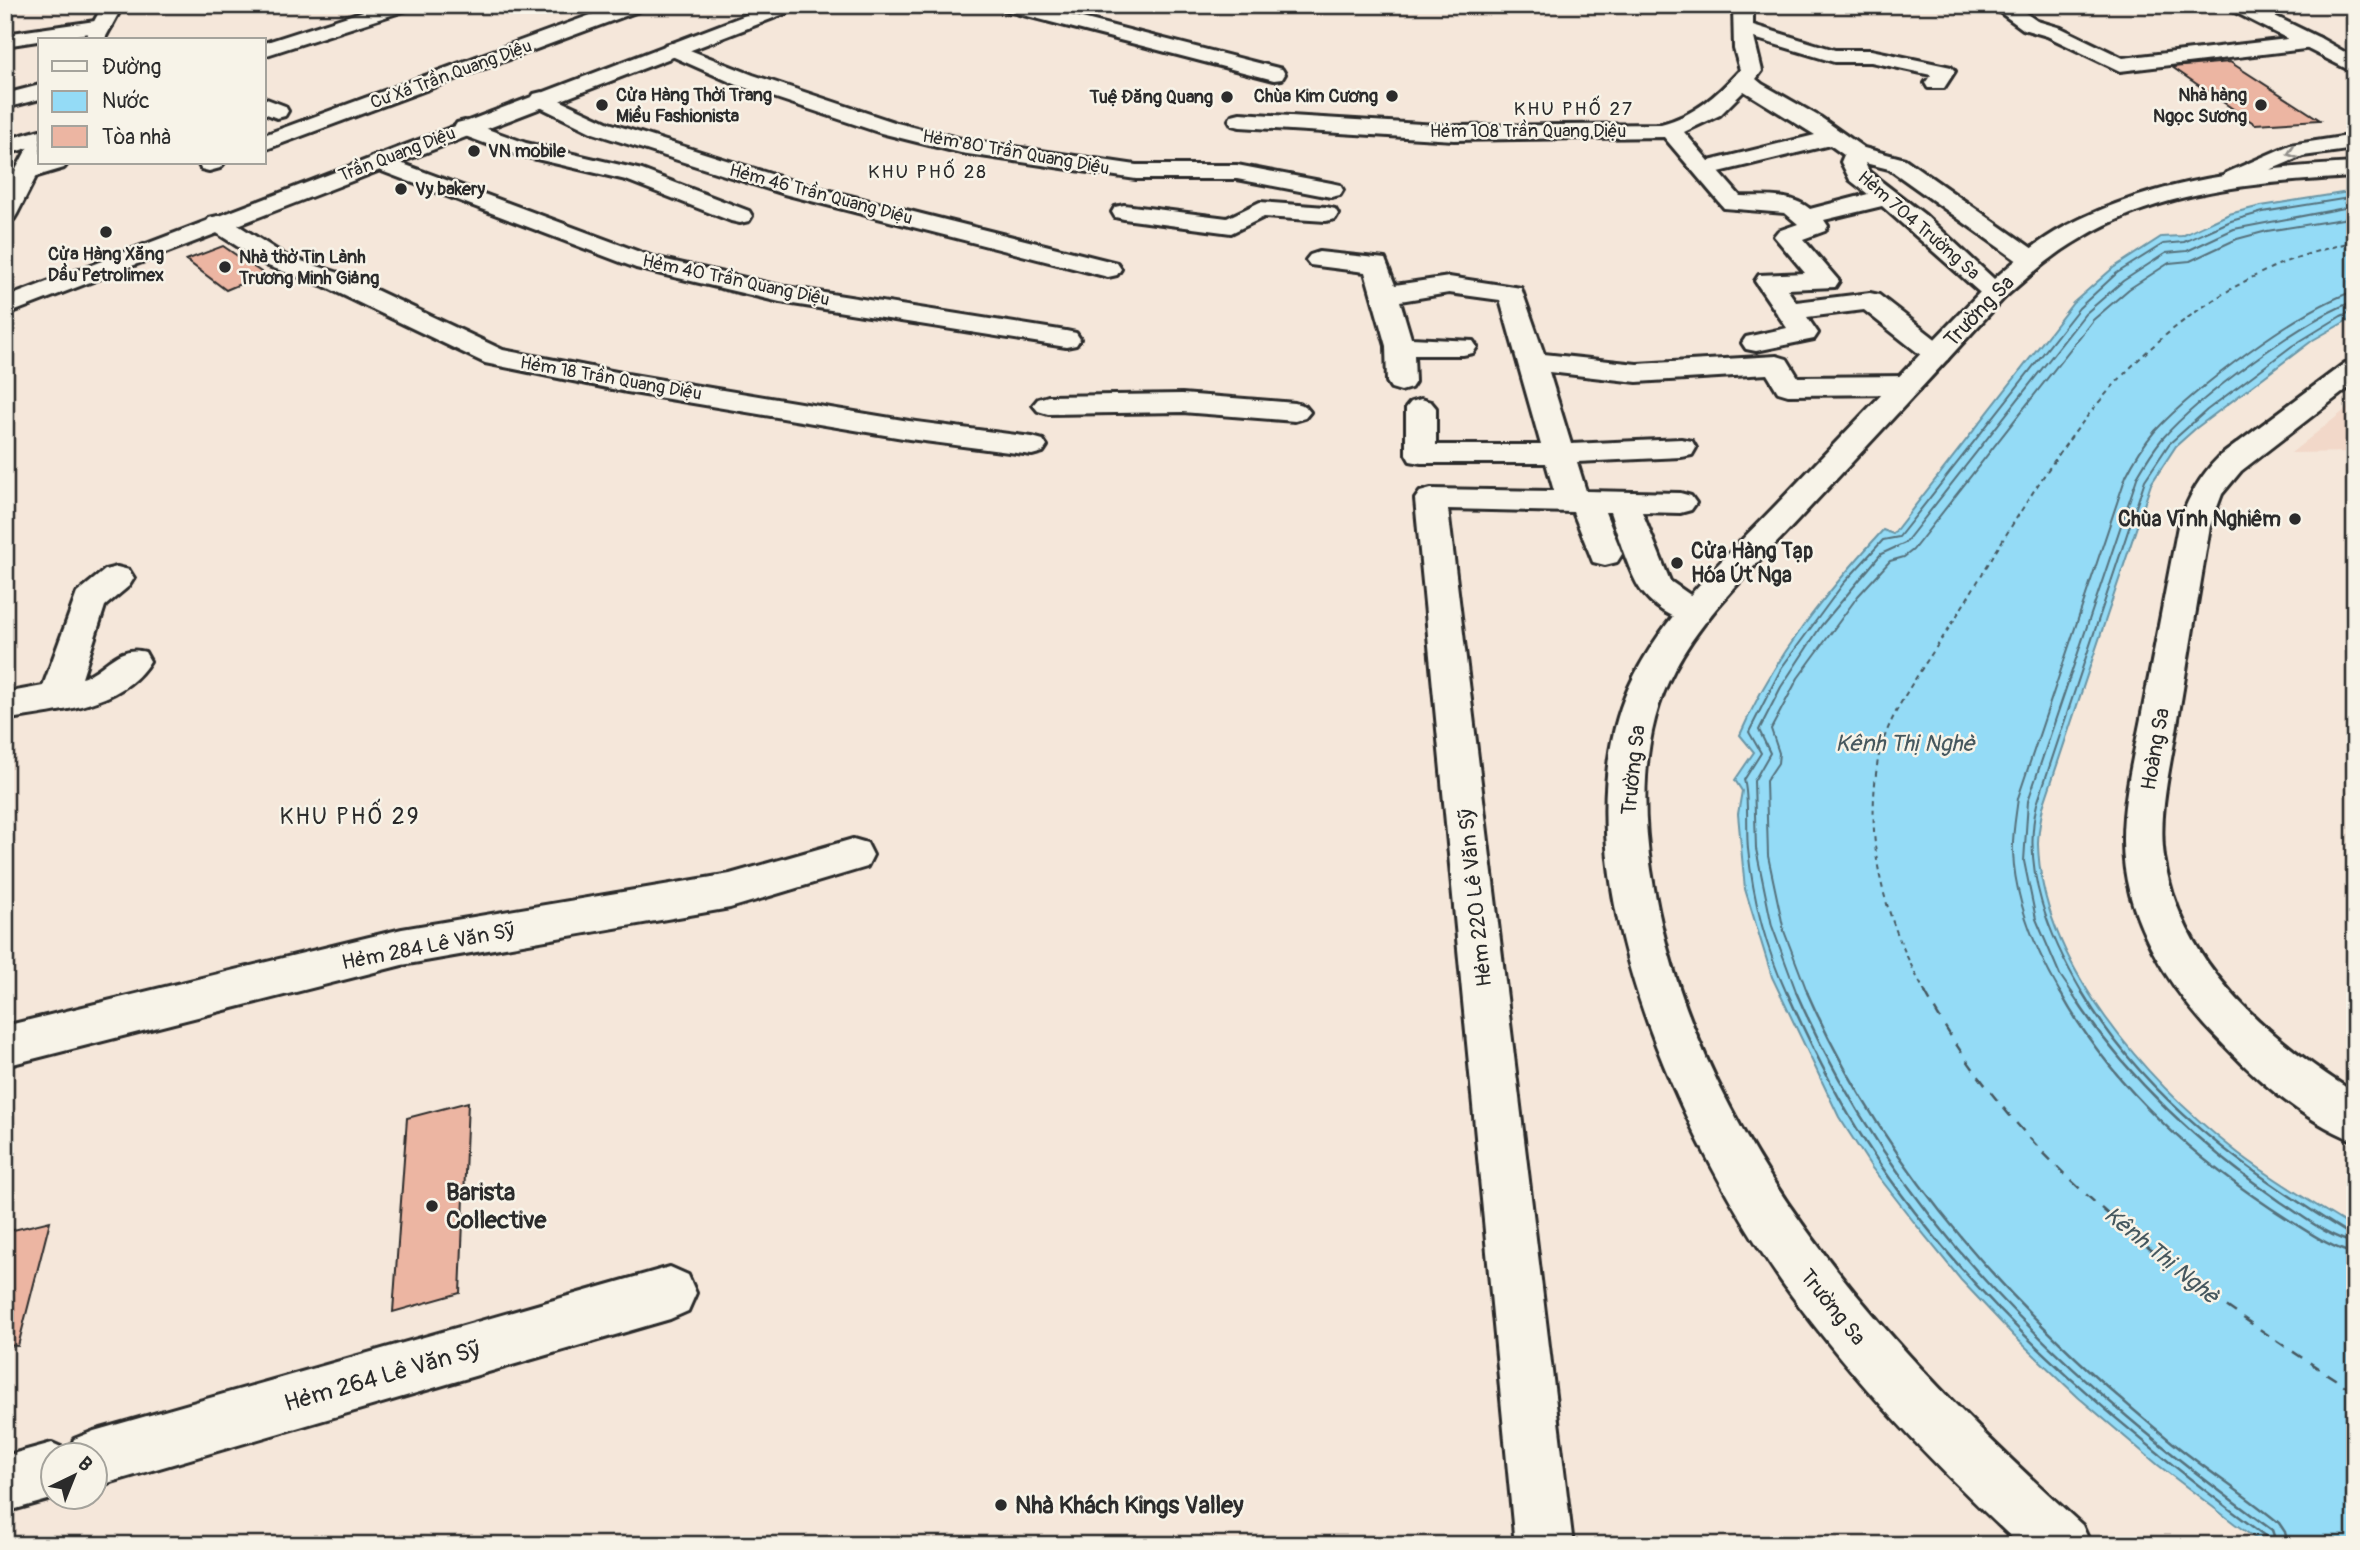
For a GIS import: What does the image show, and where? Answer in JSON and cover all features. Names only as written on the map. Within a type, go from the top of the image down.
[{"type":"street","points":[[5,40],[98,33],[113,5]]},
{"type":"street","points":[[266,49],[404,5]]},
{"type":"street","name":"Cư Xá Trần Quang Diệu","points":[[266,142],[638,5]]},
{"type":"street","name":"Trần Quang Diệu","points":[[5,307],[790,5]]},
{"type":"street","points":[[1007,5],[1273,74]]},
{"type":"street","points":[[1723,5],[1834,56],[1871,56],[1944,71],[1936,83]]},
{"type":"street","points":[[2000,5],[2030,25],[2054,32],[2120,65],[2320,34]]},
{"type":"street","points":[[2236,5],[2320,34]]},
{"type":"street","points":[[1743,14],[1744,49],[1751,71],[1744,79],[1754,89],[1856,153],[1897,164],[2031,259]]},
{"type":"street","points":[[2304,16],[2334,54],[2355,67]]},
{"type":"street","points":[[2308,63],[2299,56],[2299,52],[2320,34]]},
{"type":"street","name":"Hẻm 80 Trần Quang Diệu","points":[[672,49],[745,80],[889,128],[961,146],[1136,172],[1237,172],[1328,202],[1259,209],[1231,226],[1124,212]]},
{"type":"street","name":"Hẻm 108 Trần Quang Diệu","points":[[1240,120],[1454,133],[1669,129],[1709,115],[1728,99],[1744,79]]},
{"type":"street","points":[[5,101],[38,93]]},
{"type":"street","name":"Hẻm 46 Trần Quang Diệu","points":[[542,99],[601,128],[793,189],[1108,269]]},
{"type":"street","name":"Hẻm 46 Trần Quang Diệu","points":[[465,128],[519,148],[634,175],[740,216]]},
{"type":"street","points":[[1669,129],[1733,203],[1792,206],[1816,226],[1787,236],[1826,281],[1768,281],[1804,333],[1756,343]]},
{"type":"street","points":[[1703,169],[1834,137]]},
{"type":"street","points":[[5,148],[38,138]]},
{"type":"street","points":[[2234,178],[2298,150],[2355,142]]},
{"type":"street","points":[[5,214],[38,151]]},
{"type":"street","name":"Hẻm 704 Trường Sa","points":[[1856,153],[1853,162],[1858,175],[1887,197],[1995,292]]},
{"type":"street","name":"Hẻm 40 Trần Quang Diệu","points":[[379,162],[645,263],[780,293],[1066,339]]},
{"type":"street","points":[[27,172],[53,164]]},
{"type":"street","name":"Trường Sa","points":[[2062,1545],[1960,1451],[1883,1369],[1818,1291],[1773,1229],[1736,1170],[1681,1054],[1653,975],[1629,872],[1628,781],[1633,737],[1642,701],[1658,666],[1694,614],[1738,563],[1995,292],[2031,259],[2077,230],[2184,190],[2234,178],[2355,170]]},
{"type":"street","points":[[1806,217],[1887,197]]},
{"type":"street","name":"Hẻm 18 Trần Quang Diệu","points":[[218,223],[277,261],[333,280],[495,357],[627,383],[909,430],[1032,446]]},
{"type":"street","points":[[1319,260],[1376,265],[1400,346],[1401,382]]},
{"type":"street","points":[[1384,295],[1449,285],[1512,294],[1559,454],[1657,587],[1694,614]]},
{"type":"street","points":[[1788,311],[1870,302],[1937,354]]},
{"type":"street","points":[[1400,346],[1463,347]]},
{"type":"street","points":[[1531,360],[1637,373],[1777,365],[1788,386],[1908,385]]},
{"type":"street","name":"Hoàng Sa","points":[[2355,369],[2231,464],[2216,478],[2202,502],[2187,562],[2149,779],[2145,804],[2144,858],[2161,920],[2198,986],[2228,1020],[2267,1057],[2318,1096],[2355,1119]]},
{"type":"street","points":[[1048,405],[1182,403],[1295,412]]},
{"type":"street","points":[[1421,408],[1421,454],[1559,454],[1682,448]]},
{"type":"street","name":"Hẻm 220 Lê Văn Sỹ","points":[[1544,1545],[1431,499],[1680,503]]},
{"type":"street","points":[[1593,502],[1605,554]]},
{"type":"street","points":[[57,697],[89,601],[117,578]]},
{"type":"street","points":[[5,707],[95,689],[116,679],[132,661]]},
{"type":"street","name":"Hẻm 284 Lê Văn Sỹ","points":[[5,1046],[402,947],[730,891],[853,855]]},
{"type":"street","name":"Hẻm 264 Lê Văn Sỹ","points":[[108,1455],[670,1293]]},
{"type":"street","points":[[5,1485],[38,1475]]},
{"type":"shaded area","points":[[2355,402],[2355,452],[2291,453]]},
{"type":"water","name":"Kênh Thị Nghè","points":[[2355,191],[2355,316],[2313,340],[2195,429],[2176,446],[2151,484],[2043,807],[2038,839],[2044,889],[2058,933],[2079,976],[2105,1017],[2136,1056],[2169,1092],[2238,1153],[2355,1229],[2355,1545],[2265,1545],[2158,1465],[2078,1397],[2014,1336],[1961,1280],[1872,1168],[1839,1117],[1772,977],[1745,889],[1738,814],[1742,791],[1735,780],[1754,752],[1740,735],[1769,678],[1803,626],[1883,530],[1893,534],[2073,303],[2113,268],[2161,237],[2182,236],[2229,214],[2261,206]]},
{"type":"building","name":"Nhà hàng Ngọc Sương","points":[[2230,62],[2320,120],[2255,124],[2172,67]]},
{"type":"building","name":"Nhà thờ Tin Lành Trương Minh Giảng","points":[[223,246],[264,274],[226,290],[186,260]]},
{"type":"building","name":"Barista Collective","points":[[468,1102],[460,1293],[393,1312],[407,1118]]},
{"type":"building","points":[[50,1221],[18,1346],[5,1345],[5,1232]]},
{"type":"ferry route","points":[[1925,992],[1889,912],[1876,856],[1874,797],[1877,766],[1881,747],[1898,708],[2051,466],[2085,420],[2122,377],[2163,337],[2211,302],[2276,266],[2355,241]]},
{"type":"ferry route","points":[[1925,992],[1964,1056],[2009,1115],[2059,1169],[2171,1266],[2355,1392]]},
{"type":"place","name":"Chùa Kim Cương","points":[[1392,96]]},
{"type":"place","name":"Tuệ Đăng Quang","points":[[1227,97]]},
{"type":"place","name":"Cửa Hàng Thời Trang Miều Fashionista","points":[[602,105]]},
{"type":"place","name":"Nhà hàng Ngọc Sương","points":[[2261,105]]},
{"type":"place","name":"VN mobile","points":[[474,151]]},
{"type":"place","name":"Vy bakery","points":[[401,189]]},
{"type":"place","name":"Cửa Hàng Xăng Dầu Petrolimex","points":[[106,232]]},
{"type":"place","name":"Nhà thờ Tin Lành Trương Minh Giảng","points":[[225,267]]},
{"type":"place","name":"Chùa Vĩnh Nghiêm","points":[[2295,519]]},
{"type":"place","name":"Cửa Hàng Tạp Hóa Út Nga","points":[[1677,563]]},
{"type":"place","name":"Barista Collective","points":[[432,1206]]},
{"type":"place","name":"Nhà Khách Kings Valley","points":[[1001,1505]]},
{"type":"district","name":"KHU PHỐ 27","points":[[1574,108]]},
{"type":"district","name":"KHU PHỐ 28","points":[[928,171]]},
{"type":"district","name":"KHU PHỐ 29","points":[[350,816]]}]
